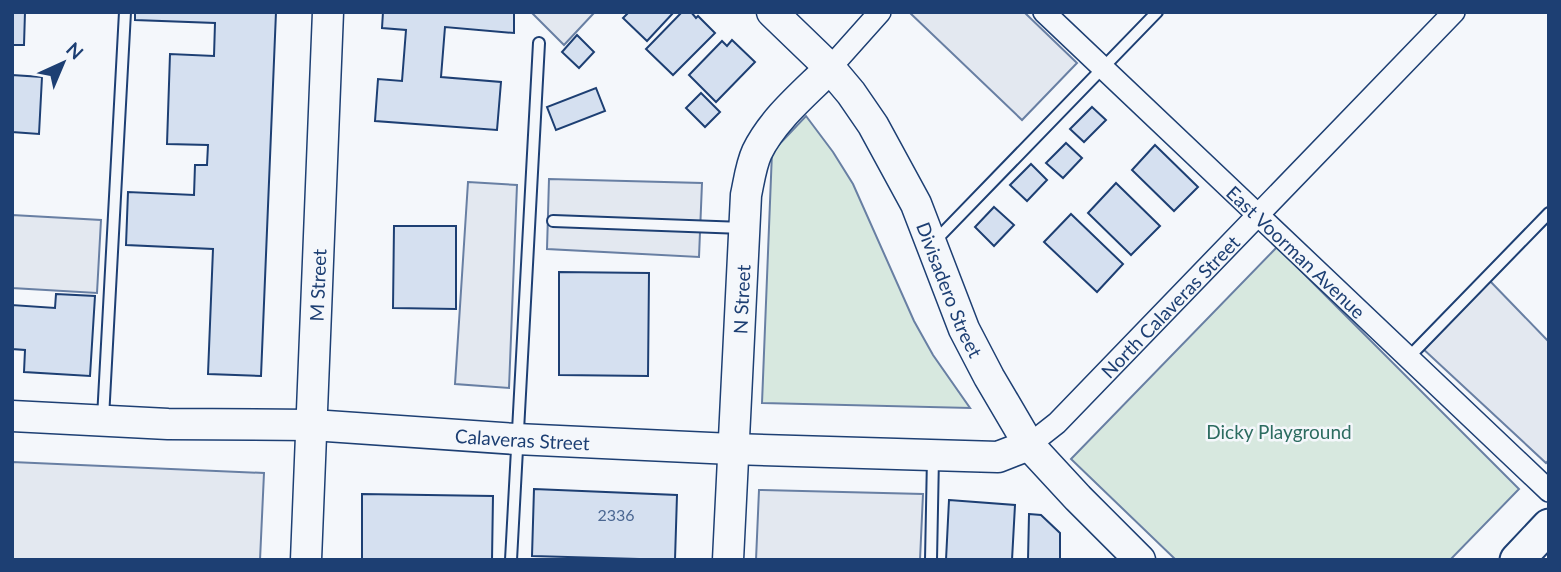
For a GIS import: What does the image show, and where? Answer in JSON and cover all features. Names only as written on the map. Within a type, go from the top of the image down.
[{"type":"street","name":"M Street","points":[[306,560],[328,12]]},
{"type":"street","name":"Divisadero Street","points":[[772,12],[830,68],[851,93],[879,136],[916,204],[964,328],[1029,445],[1140,560]]},
{"type":"street","points":[[830,68],[880,12]]},
{"type":"street","name":"East Voorman Avenue","points":[[1044,12],[1549,491]]},
{"type":"street","name":"North Calaveras Street","points":[[1029,445],[1057,423],[1454,12]]},
{"type":"street","name":"N Street","points":[[728,560],[746,195],[756,153],[779,121],[830,68]]},
{"type":"street","name":"Calaveras Street","points":[[12,416],[103,421],[312,425],[516,439],[998,457],[1029,445]]},
{"type":"lane","points":[[103,421],[125,12]]},
{"type":"lane","points":[[932,244],[1157,12]]},
{"type":"lane","points":[[510,560],[539,43]]},
{"type":"lane","points":[[1408,358],[1549,213]]},
{"type":"lane","points":[[554,221],[745,228]]},
{"type":"lane","points":[[930,560],[933,454]]},
{"type":"green space","points":[[806,116],[853,184],[914,321],[933,355],[970,408],[762,403],[772,152]]},
{"type":"green space","name":"Dicky Playground","points":[[1277,247],[1519,489],[1450,560],[1176,560],[1071,459]]},
{"type":"shaded area","points":[[531,12],[591,12],[593,14],[564,45]]},
{"type":"shaded area","points":[[909,12],[1024,12],[1077,63],[1022,120]]},
{"type":"shaded area","points":[[549,179],[702,183],[699,257],[547,249]]},
{"type":"shaded area","points":[[468,182],[517,185],[509,388],[455,384]]},
{"type":"shaded area","points":[[12,215],[101,220],[97,293],[12,288]]},
{"type":"shaded area","points":[[1489,280],[1549,342],[1549,460],[1546,463],[1421,347]]},
{"type":"shaded area","points":[[12,462],[264,473],[260,560],[12,560]]},
{"type":"shaded area","points":[[759,490],[923,494],[920,560],[756,560]]},
{"type":"building","points":[[12,12],[25,12],[24,45],[12,45]]},
{"type":"building","points":[[135,12],[276,12],[261,376],[208,374],[213,249],[126,245],[128,192],[194,195],[195,165],[207,165],[208,145],[167,144],[170,54],[214,56],[215,23],[135,20]]},
{"type":"building","points":[[383,12],[514,12],[514,33],[445,27],[441,77],[501,82],[497,130],[375,121],[378,79],[402,81],[406,30],[382,28]]},
{"type":"building","points":[[629,12],[674,12],[647,41],[623,18]]},
{"type":"building","points":[[682,12],[691,12],[696,18],[698,16],[715,33],[673,75],[646,49]]},
{"type":"building","points":[[577,35],[594,52],[579,68],[562,52]]},
{"type":"building","points":[[732,40],[755,62],[716,102],[689,75],[722,41],[727,46]]},
{"type":"building","points":[[12,75],[42,77],[39,134],[12,132]]},
{"type":"building","points":[[596,88],[605,111],[556,130],[547,107]]},
{"type":"building","points":[[701,93],[720,112],[705,127],[686,108]]},
{"type":"building","points":[[1092,107],[1106,120],[1084,142],[1070,129]]},
{"type":"building","points":[[1066,143],[1082,158],[1063,178],[1046,163]]},
{"type":"building","points":[[1155,145],[1198,187],[1174,211],[1132,170]]},
{"type":"building","points":[[1031,164],[1047,180],[1027,201],[1010,185]]},
{"type":"building","points":[[1116,183],[1160,226],[1131,255],[1088,213]]},
{"type":"building","points":[[994,207],[1014,225],[994,246],[975,227]]},
{"type":"building","points":[[1071,214],[1123,264],[1097,292],[1044,242]]},
{"type":"building","points":[[394,226],[456,226],[456,309],[393,308]]},
{"type":"building","points":[[559,272],[649,273],[648,376],[559,375]]},
{"type":"building","points":[[56,294],[95,296],[90,376],[24,372],[25,350],[12,349],[12,305],[55,308]]},
{"type":"building","points":[[534,489],[677,495],[675,560],[532,556]]},
{"type":"building","points":[[362,494],[493,496],[492,560],[362,560]]},
{"type":"building","points":[[949,500],[1015,505],[1012,560],[946,560]]},
{"type":"building","points":[[1029,514],[1041,515],[1060,533],[1060,560],[1028,560]]}]
